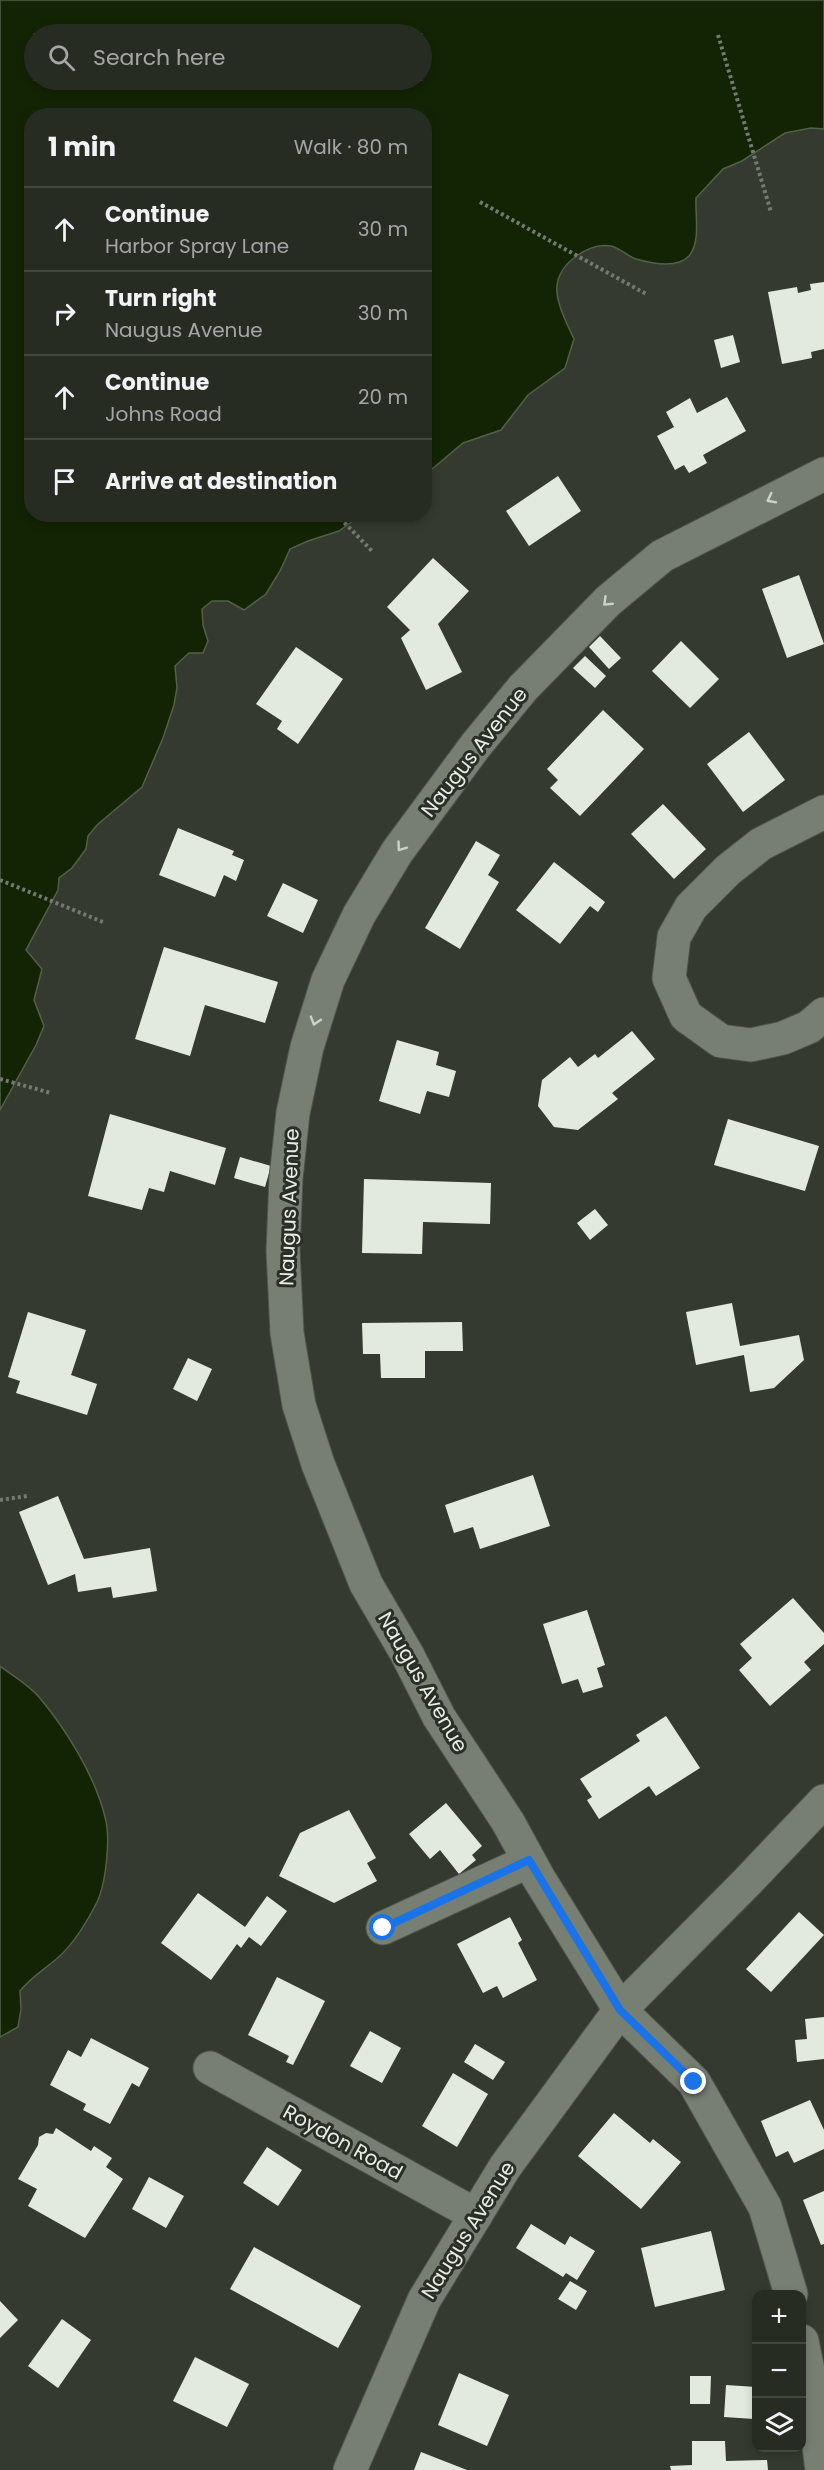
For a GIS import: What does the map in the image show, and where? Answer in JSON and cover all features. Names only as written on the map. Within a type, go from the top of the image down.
[{"type":"street","name":"Naugus Avenue","points":[[620,2010],[508,1822],[439,1717],[407,1654],[366,1584],[318,1464],[299,1405],[287,1333],[284,1251],[286,1178],[293,1113],[307,1047],[328,980],[359,915],[397,852],[476,745],[523,688],[608,601],[662,556],[824,474]]},
{"type":"street","points":[[824,812],[761,844],[728,870],[691,907],[674,937],[669,978],[686,1016],[722,1041],[751,1045],[783,1038],[809,1027],[824,1014]]},
{"type":"street","name":"Naugus Avenue","points":[[350,2470],[424,2300],[505,2168],[620,2010],[824,1801]]},
{"type":"street","points":[[383,1928],[529,1860]]},
{"type":"street","points":[[620,2010],[694,2082],[765,2207],[790,2290]]},
{"type":"street","name":"Roydon Road","points":[[210,2068],[476,2215]]},
{"type":"street","points":[[802,2344],[812,2391],[822,2470]]},
{"type":"path","points":[[718,35],[771,212]]},
{"type":"path","points":[[480,202],[648,295]]},
{"type":"path","points":[[344,522],[373,552]]},
{"type":"path","points":[[0,880],[103,922]]},
{"type":"path","points":[[0,1079],[51,1093]]},
{"type":"path","points":[[0,1500],[27,1496]]},
{"type":"shaded area","points":[[0,0],[824,0],[824,129],[811,128],[785,133],[742,161],[723,169],[696,198],[695,243],[693,250],[684,260],[671,264],[648,262],[633,258],[611,246],[593,247],[576,256],[563,270],[557,286],[560,306],[574,339],[565,368],[528,395],[501,430],[463,443],[432,469],[432,108],[24,108],[24,522],[351,522],[339,531],[290,549],[266,594],[244,610],[228,601],[212,601],[202,609],[203,625],[208,641],[203,653],[189,653],[175,666],[177,688],[174,705],[142,787],[97,825],[88,836],[86,849],[72,868],[59,878],[58,890],[26,950],[42,969],[34,1000],[44,1026],[0,1110]]},
{"type":"shaded area","points":[[0,1666],[35,1693],[69,1738],[94,1785],[105,1817],[108,1837],[105,1875],[95,1906],[66,1950],[20,1991],[21,2009],[18,2027],[0,2037]]},
{"type":"building","points":[[824,282],[824,349],[811,352],[812,358],[782,364],[768,292],[797,287],[798,293],[811,290],[810,284]]},
{"type":"building","points":[[733,335],[740,362],[721,368],[714,340]]},
{"type":"building","points":[[727,397],[746,431],[703,455],[707,463],[689,473],[684,465],[675,470],[657,436],[674,427],[666,412],[690,398],[697,413]]},
{"type":"building","points":[[558,476],[581,511],[529,546],[506,511]]},
{"type":"building","points":[[433,558],[469,591],[438,624],[462,672],[426,690],[401,638],[410,630],[387,607]]},
{"type":"building","points":[[799,575],[824,644],[787,658],[762,589]]},
{"type":"building","points":[[600,636],[621,658],[609,669],[589,647]]},
{"type":"building","points":[[681,641],[719,679],[690,708],[652,671]]},
{"type":"building","points":[[296,647],[343,679],[298,744],[277,729],[282,721],[256,704]]},
{"type":"building","points":[[585,656],[606,676],[595,688],[573,668]]},
{"type":"building","points":[[603,710],[644,749],[580,816],[550,788],[558,780],[547,769]]},
{"type":"building","points":[[749,732],[785,780],[743,812],[707,764]]},
{"type":"building","points":[[663,804],[706,849],[674,879],[631,834]]},
{"type":"building","points":[[178,828],[234,851],[232,855],[244,860],[236,881],[224,875],[215,897],[159,875]]},
{"type":"building","points":[[476,841],[500,855],[488,875],[499,882],[460,949],[425,928]]},
{"type":"building","points":[[554,862],[605,902],[598,912],[590,906],[560,944],[516,910]]},
{"type":"building","points":[[283,883],[318,900],[303,933],[267,916]]},
{"type":"building","points":[[164,947],[278,982],[265,1023],[205,1005],[190,1056],[135,1039]]},
{"type":"building","points":[[632,1031],[655,1059],[612,1093],[618,1099],[578,1130],[554,1127],[538,1106],[542,1080],[570,1057],[578,1067],[595,1054],[598,1058]]},
{"type":"building","points":[[397,1040],[439,1052],[436,1065],[456,1071],[449,1097],[427,1091],[420,1114],[379,1101]]},
{"type":"building","points":[[110,1114],[226,1148],[215,1185],[170,1171],[164,1192],[149,1188],[142,1210],[88,1196]]},
{"type":"building","points":[[728,1119],[819,1146],[805,1191],[714,1165]]},
{"type":"building","points":[[240,1157],[271,1166],[265,1187],[234,1178]]},
{"type":"building","points":[[364,1179],[491,1183],[490,1224],[423,1222],[422,1254],[362,1253]]},
{"type":"building","points":[[595,1209],[608,1225],[590,1240],[577,1223]]},
{"type":"building","points":[[732,1303],[740,1346],[799,1335],[804,1360],[774,1388],[750,1392],[744,1355],[696,1365],[686,1312]]},
{"type":"building","points":[[28,1312],[86,1330],[71,1375],[97,1384],[87,1415],[16,1393],[20,1381],[8,1377]]},
{"type":"building","points":[[462,1322],[463,1351],[425,1351],[425,1378],[381,1378],[380,1354],[363,1354],[362,1323]]},
{"type":"building","points":[[188,1358],[212,1369],[197,1401],[173,1389]]},
{"type":"building","points":[[533,1475],[550,1526],[480,1549],[473,1527],[454,1533],[445,1505]]},
{"type":"building","points":[[58,1496],[84,1559],[150,1548],[157,1591],[113,1598],[111,1587],[78,1592],[75,1574],[48,1585],[19,1512]]},
{"type":"building","points":[[793,1598],[824,1633],[824,1644],[804,1662],[811,1670],[770,1706],[739,1670],[752,1658],[740,1644]]},
{"type":"building","points":[[587,1610],[605,1665],[597,1668],[603,1687],[583,1693],[578,1679],[562,1684],[543,1624]]},
{"type":"building","points":[[666,1716],[700,1768],[656,1796],[649,1786],[599,1819],[587,1800],[592,1797],[580,1779],[640,1741],[636,1735]]},
{"type":"building","points":[[446,1803],[482,1846],[472,1855],[476,1860],[459,1874],[440,1850],[430,1859],[409,1834]]},
{"type":"building","points":[[349,1810],[376,1858],[367,1863],[377,1881],[334,1903],[279,1876],[300,1833]]},
{"type":"building","points":[[198,1893],[245,1927],[267,1896],[287,1911],[261,1946],[249,1937],[241,1948],[237,1944],[211,1980],[161,1943]]},
{"type":"building","points":[[799,1912],[824,1935],[771,1992],[746,1969]]},
{"type":"building","points":[[510,1917],[522,1940],[518,1943],[537,1980],[503,1998],[497,1986],[483,1993],[457,1944]]},
{"type":"building","points":[[277,1977],[325,2001],[293,2065],[286,2062],[289,2056],[248,2035]]},
{"type":"building","points":[[824,2017],[824,2059],[797,2062],[795,2040],[807,2039],[805,2019]]},
{"type":"building","points":[[370,2031],[401,2048],[382,2083],[350,2066]]},
{"type":"building","points":[[91,2038],[149,2068],[139,2087],[132,2083],[110,2124],[83,2110],[86,2104],[50,2085],[68,2050],[81,2057]]},
{"type":"building","points":[[475,2044],[505,2062],[493,2080],[464,2062]]},
{"type":"building","points":[[453,2073],[488,2094],[457,2147],[422,2126]]},
{"type":"building","points":[[810,2100],[824,2130],[824,2149],[794,2163],[788,2151],[776,2157],[761,2121]]},
{"type":"building","points":[[614,2113],[650,2143],[653,2139],[681,2162],[641,2209],[578,2156]]},
{"type":"building","points":[[56,2128],[91,2151],[94,2146],[112,2158],[106,2167],[123,2179],[85,2238],[28,2206],[37,2189],[18,2179],[38,2145],[39,2137],[46,2133],[53,2134]]},
{"type":"building","points":[[267,2147],[302,2170],[278,2206],[243,2183]]},
{"type":"building","points":[[149,2177],[184,2196],[166,2228],[132,2209]]},
{"type":"building","points":[[824,2191],[824,2244],[821,2245],[803,2200]]},
{"type":"building","points":[[531,2224],[565,2245],[570,2236],[595,2251],[577,2280],[566,2273],[563,2277],[516,2248]]},
{"type":"building","points":[[711,2231],[725,2290],[655,2307],[641,2248]]},
{"type":"building","points":[[254,2247],[361,2306],[338,2348],[230,2289]]},
{"type":"building","points":[[570,2281],[587,2291],[576,2310],[558,2299]]},
{"type":"building","points":[[0,2301],[18,2320],[0,2338]]},
{"type":"building","points":[[62,2319],[91,2340],[58,2388],[28,2366]]},
{"type":"building","points":[[195,2357],[249,2384],[227,2427],[173,2401]]},
{"type":"building","points":[[459,2373],[509,2395],[487,2446],[438,2425]]},
{"type":"building","points":[[690,2376],[711,2376],[710,2404],[690,2404]]},
{"type":"building","points":[[726,2385],[752,2387],[752,2419],[724,2417]]},
{"type":"building","points":[[692,2441],[725,2441],[726,2461],[767,2460],[768,2470],[671,2470],[670,2466],[692,2465]]},
{"type":"building","points":[[421,2452],[467,2470],[414,2470]]},
{"type":"route","points":[[383,1928],[529,1860],[620,2010],[694,2082]]}]
